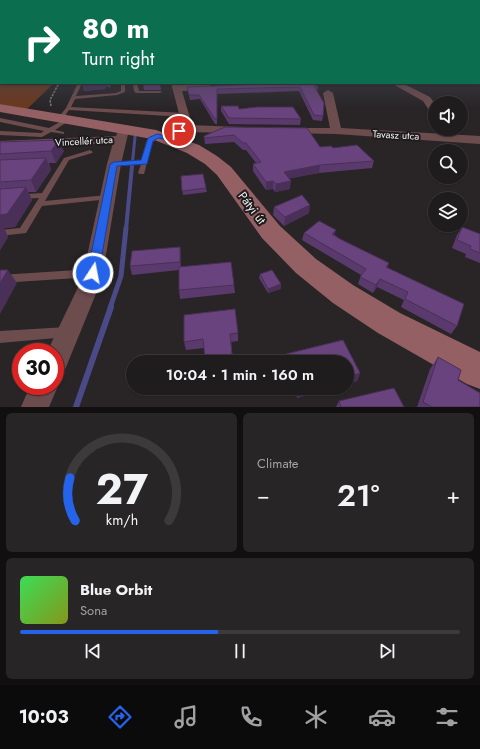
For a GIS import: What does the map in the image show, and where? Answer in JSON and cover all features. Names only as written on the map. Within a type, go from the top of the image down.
[{"type":"main road","name":"Pátyi út","points":[[0,108],[122,134],[169,134],[211,160],[224,172],[270,232],[306,266],[343,294],[389,323],[480,371]]},
{"type":"street","points":[[252,85],[271,84]]},
{"type":"street","points":[[397,84],[428,100]]},
{"type":"street","points":[[169,134],[186,121],[175,86],[222,86]]},
{"type":"street","points":[[328,93],[336,132]]},
{"type":"street","points":[[169,134],[251,130]]},
{"type":"street","name":"Tavasz utca","points":[[274,130],[428,134]]},
{"type":"street","points":[[64,344],[92,279],[107,197],[122,134]]},
{"type":"street","name":"Vincellér utca","points":[[0,145],[122,134]]},
{"type":"street","name":"Tavasz utca","points":[[461,136],[480,140]]},
{"type":"street","points":[[35,407],[40,395]]},
{"type":"lane","points":[[0,133],[42,135],[59,121],[74,98],[80,84]]},
{"type":"lane","points":[[74,98],[117,94],[123,92],[123,84]]},
{"type":"lane","points":[[135,84],[136,91],[140,93],[160,92]]},
{"type":"lane","points":[[0,120],[59,121],[185,115]]},
{"type":"lane","points":[[142,173],[148,142],[169,134]]},
{"type":"lane","points":[[0,233],[23,231],[45,195],[58,166],[66,159],[90,152]]},
{"type":"lane","points":[[114,164],[144,162]]},
{"type":"lane","points":[[0,198],[45,195]]},
{"type":"lane","points":[[39,204],[107,197]]},
{"type":"lane","points":[[0,279],[93,273]]},
{"type":"lane","points":[[0,337],[70,331]]},
{"type":"path","points":[[58,84],[50,100],[52,110],[59,121]]},
{"type":"shaded area","points":[[0,84],[53,84],[27,109],[0,104]]},
{"type":"building","points":[[315,84],[318,86],[314,86],[324,103],[323,116],[314,115],[300,87],[217,89],[217,119],[215,119],[199,95],[189,95],[187,87]]},
{"type":"building","points":[[221,106],[238,106],[239,109],[257,107],[293,107],[301,119],[229,118]]},
{"type":"building","points":[[225,127],[307,128],[320,147],[331,146],[333,148],[357,145],[374,161],[320,165],[284,172],[291,181],[276,184],[273,181],[266,182],[253,164],[261,162],[246,143],[243,143],[234,135],[204,138],[204,136]]},
{"type":"building","points":[[59,140],[51,151],[0,154],[0,142]]},
{"type":"building","points":[[46,158],[31,180],[0,182],[0,160]]},
{"type":"building","points":[[203,174],[206,188],[182,191],[181,176]]},
{"type":"building","points":[[26,187],[7,214],[0,215],[0,189]]},
{"type":"building","points":[[302,195],[310,205],[285,217],[274,207]]},
{"type":"building","points":[[319,221],[336,230],[332,234],[340,239],[389,263],[386,267],[464,304],[457,326],[405,299],[408,292],[380,279],[376,285],[360,277],[366,269],[304,233]]},
{"type":"building","points":[[468,229],[480,234],[480,253],[470,249],[471,246],[457,240],[460,232],[468,232]]},
{"type":"building","points":[[180,247],[180,262],[130,266],[132,251]]},
{"type":"building","points":[[231,262],[234,285],[179,290],[179,267]]},
{"type":"building","points":[[0,270],[8,270],[0,283]]},
{"type":"building","points":[[272,270],[281,284],[268,289],[260,274]]},
{"type":"building","points":[[235,309],[238,333],[230,334],[232,354],[205,355],[203,339],[184,342],[184,315]]},
{"type":"building","points":[[343,340],[351,355],[286,355]]},
{"type":"building","points":[[438,357],[461,370],[458,380],[480,393],[480,407],[432,407],[423,402]]},
{"type":"building","points":[[354,361],[360,373],[354,375]]},
{"type":"building","points":[[394,388],[404,407],[341,407],[339,401]]},
{"type":"waterway","points":[[132,167],[135,137]]},
{"type":"waterway","points":[[126,229],[132,166]]},
{"type":"waterway","points":[[110,308],[121,276],[126,228]]},
{"type":"waterway","points":[[76,407],[111,307]]},
{"type":"route","points":[[93,273],[114,164],[144,162],[148,142],[150,140],[157,136],[167,139],[179,131]]}]
